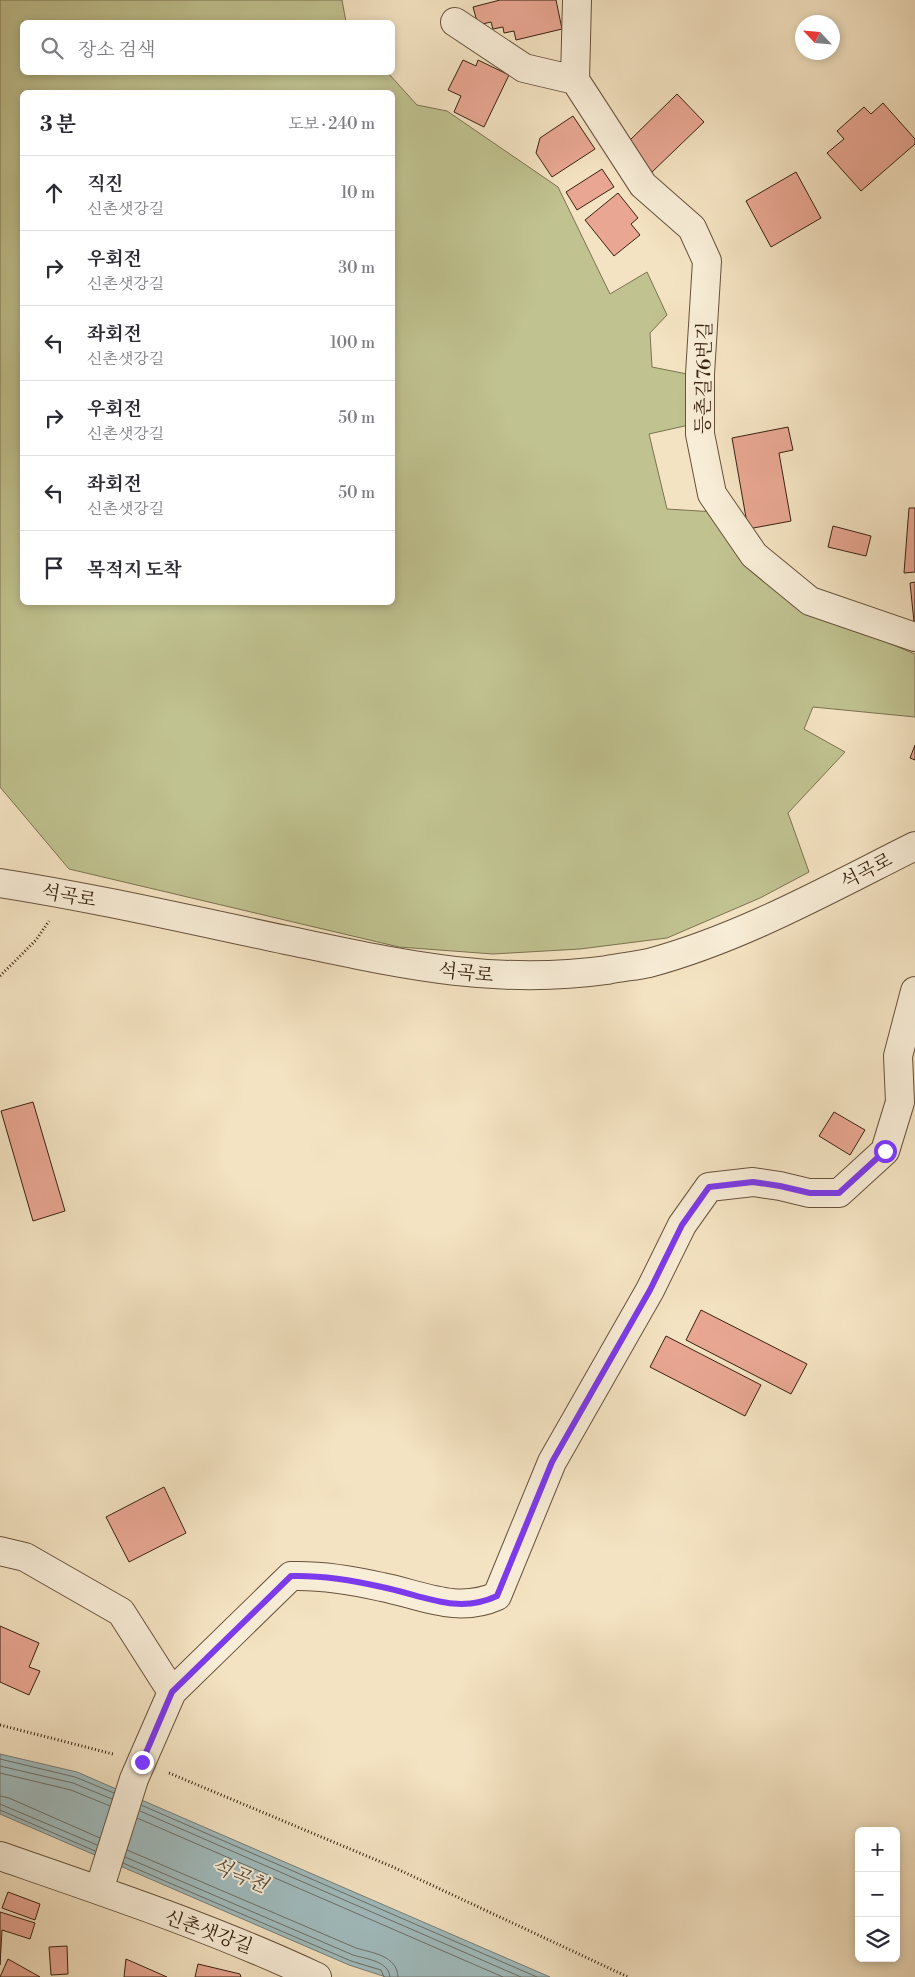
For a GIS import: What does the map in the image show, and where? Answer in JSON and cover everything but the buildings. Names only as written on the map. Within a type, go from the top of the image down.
[{"type":"street","points":[[455,22],[524,68],[575,80],[577,0]]},
{"type":"street","name":"등촌길76번길","points":[[575,80],[643,185],[692,228],[707,261],[700,374],[700,434],[712,494],[754,555],[810,601],[915,637]]},
{"type":"street","name":"석곡로","points":[[0,883],[68,894],[406,966],[488,976],[564,976],[646,964],[706,946],[915,846]]},
{"type":"street","points":[[102,1882],[138,1770],[172,1692],[291,1576],[322,1575],[459,1605],[480,1604],[497,1596],[552,1462],[650,1290],[682,1225],[709,1187],[753,1182],[810,1193],[839,1193],[885,1151],[900,1102],[898,1056],[915,991]]},
{"type":"street","points":[[0,1551],[25,1557],[121,1612],[172,1692]]},
{"type":"street","name":"신촌샛강길","points":[[0,1856],[102,1882],[260,1950],[317,1977]]},
{"type":"path","points":[[0,976],[36,940],[68,894]]},
{"type":"path","points":[[0,1725],[138,1770],[392,1867],[628,1977]]},
{"type":"green space","points":[[0,0],[342,0],[346,20],[20,20],[20,75],[390,75],[417,105],[447,111],[558,187],[610,294],[647,272],[667,315],[650,333],[652,367],[687,374],[689,425],[649,434],[667,509],[716,512],[806,609],[915,654],[915,717],[813,707],[804,729],[845,752],[788,813],[809,872],[760,898],[667,938],[580,949],[493,954],[399,947],[69,869],[0,787]]},
{"type":"water","name":"석곡천","points":[[0,1754],[77,1772],[550,1977],[386,1977],[349,1965],[0,1814]]},
{"type":"route","points":[[142,1762],[172,1692],[291,1576],[322,1575],[459,1605],[480,1604],[497,1596],[552,1462],[577,1414],[650,1290],[682,1225],[709,1187],[753,1182],[810,1193],[839,1193],[885,1151]]}]
